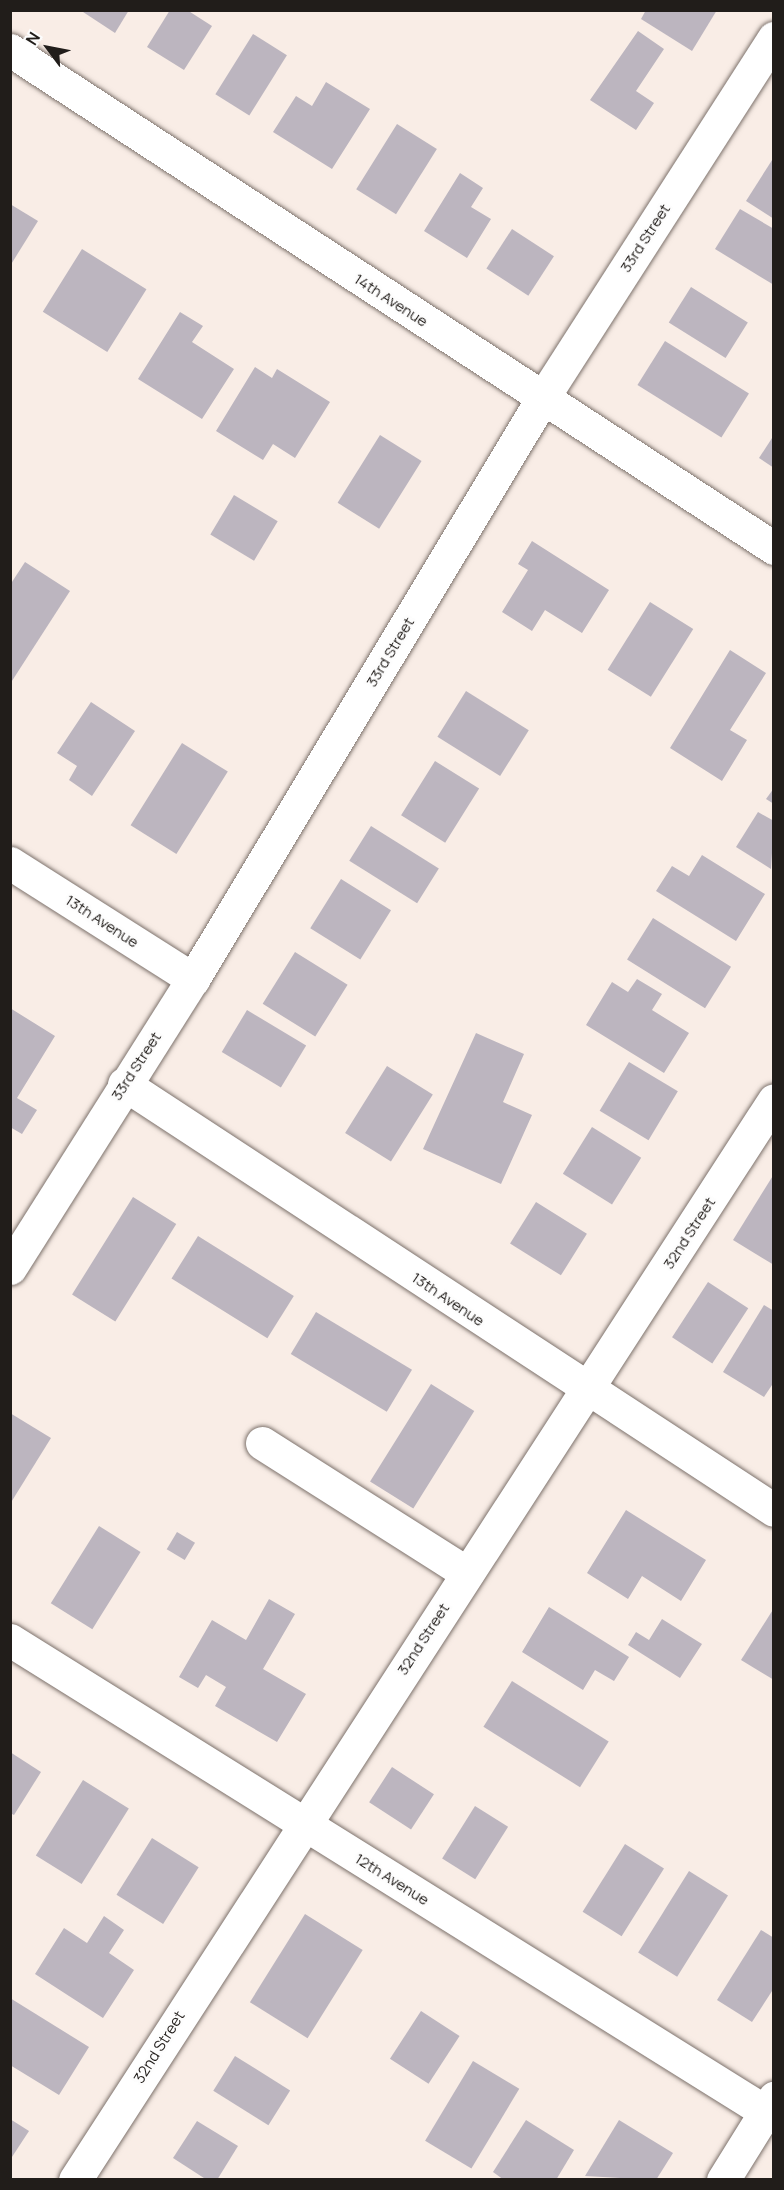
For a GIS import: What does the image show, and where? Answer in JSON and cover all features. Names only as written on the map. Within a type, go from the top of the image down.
[{"type":"street","name":"33rd Street","points":[[10,1268],[124,1084],[193,979],[542,399],[774,38]]},
{"type":"street","name":"14th Avenue","points":[[10,50],[542,399],[774,548]]},
{"type":"street","name":"13th Avenue","points":[[10,863],[193,979]]},
{"type":"street","name":"13th Avenue","points":[[124,1084],[588,1392],[774,1510]]},
{"type":"street","name":"32nd Street","points":[[75,2180],[302,1823],[588,1392],[774,1101]]},
{"type":"street","points":[[262,1443],[467,1573]]},
{"type":"street","name":"12th Avenue","points":[[10,1640],[302,1823],[771,2109]]},
{"type":"street","points":[[723,2180],[771,2109]]},
{"type":"building","points":[[80,10],[129,10],[115,33]]},
{"type":"building","points":[[170,10],[187,10],[212,26],[184,70],[147,47]]},
{"type":"building","points":[[646,10],[717,10],[692,51],[641,19]]},
{"type":"building","points":[[638,31],[664,49],[636,91],[654,103],[636,130],[590,100]]},
{"type":"building","points":[[253,34],[287,55],[249,115],[215,94]]},
{"type":"building","points":[[326,82],[370,109],[332,169],[273,132],[296,96],[312,106]]},
{"type":"building","points":[[397,124],[437,149],[396,214],[356,189]]},
{"type":"building","points":[[774,157],[774,219],[746,201]]},
{"type":"building","points":[[460,173],[483,188],[471,207],[491,219],[467,258],[424,231]]},
{"type":"building","points":[[10,204],[38,221],[10,266]]},
{"type":"building","points":[[740,209],[774,229],[774,285],[715,249]]},
{"type":"building","points":[[512,229],[554,256],[528,296],[486,268]]},
{"type":"building","points":[[82,249],[146,289],[107,352],[43,312]]},
{"type":"building","points":[[691,287],[748,323],[726,358],[669,323]]},
{"type":"building","points":[[180,312],[203,326],[192,342],[234,369],[202,419],[138,379]]},
{"type":"building","points":[[665,341],[749,393],[721,438],[637,385]]},
{"type":"building","points":[[255,367],[272,378],[277,369],[330,402],[295,458],[273,444],[263,460],[216,431]]},
{"type":"building","points":[[380,435],[422,461],[379,529],[338,503]]},
{"type":"building","points":[[774,435],[774,468],[759,458]]},
{"type":"building","points":[[234,495],[278,521],[254,561],[210,534]]},
{"type":"building","points":[[532,541],[609,590],[582,633],[545,610],[532,631],[502,612],[528,570],[518,564]]},
{"type":"building","points":[[25,562],[70,591],[10,684],[10,585]]},
{"type":"building","points":[[650,602],[693,629],[651,697],[608,670]]},
{"type":"building","points":[[730,650],[766,673],[730,730],[747,740],[722,781],[670,748]]},
{"type":"building","points":[[466,691],[529,730],[500,776],[437,737]]},
{"type":"building","points":[[91,702],[135,731],[92,796],[69,780],[77,766],[57,753]]},
{"type":"building","points":[[182,743],[228,772],[176,854],[131,825]]},
{"type":"building","points":[[435,761],[479,789],[445,843],[401,815]]},
{"type":"building","points":[[774,788],[774,804],[766,799]]},
{"type":"building","points":[[758,812],[774,821],[771,869],[736,847]]},
{"type":"building","points":[[371,826],[439,868],[417,903],[349,861]]},
{"type":"building","points":[[702,855],[765,894],[736,941],[656,891],[672,866],[689,876]]},
{"type":"building","points":[[341,879],[391,910],[360,959],[310,928]]},
{"type":"building","points":[[653,918],[731,967],[705,1008],[627,960]]},
{"type":"building","points":[[295,952],[348,985],[315,1037],[263,1004]]},
{"type":"building","points":[[637,979],[662,994],[652,1010],[689,1033],[664,1073],[586,1025],[612,982],[628,992]]},
{"type":"building","points":[[10,1008],[55,1036],[17,1098],[37,1110],[22,1134],[10,1127]]},
{"type":"building","points":[[247,1010],[306,1046],[281,1088],[222,1052]]},
{"type":"building","points":[[476,1033],[524,1054],[503,1102],[532,1115],[501,1184],[423,1149]]},
{"type":"building","points":[[629,1062],[678,1091],[649,1140],[600,1111]]},
{"type":"building","points":[[387,1066],[433,1095],[391,1162],[345,1133]]},
{"type":"building","points":[[592,1127],[641,1158],[612,1204],[563,1174]]},
{"type":"building","points":[[774,1174],[774,1265],[733,1240]]},
{"type":"building","points":[[133,1197],[176,1224],[115,1322],[72,1295]]},
{"type":"building","points":[[536,1202],[587,1234],[561,1275],[510,1244]]},
{"type":"building","points":[[198,1236],[294,1296],[267,1338],[172,1278]]},
{"type":"building","points":[[708,1282],[748,1308],[712,1363],[672,1337]]},
{"type":"building","points":[[764,1305],[774,1311],[774,1382],[764,1397],[723,1372]]},
{"type":"building","points":[[316,1312],[412,1370],[387,1412],[291,1354]]},
{"type":"building","points":[[431,1384],[474,1411],[413,1509],[370,1482]]},
{"type":"building","points":[[10,1413],[51,1438],[10,1504]]},
{"type":"building","points":[[626,1510],[706,1560],[681,1601],[642,1576],[628,1599],[587,1573]]},
{"type":"building","points":[[99,1526],[141,1552],[92,1629],[51,1603]]},
{"type":"building","points":[[177,1532],[195,1543],[185,1560],[167,1549]]},
{"type":"building","points":[[269,1599],[295,1614],[263,1669],[306,1694],[277,1742],[215,1706],[226,1687],[206,1675],[198,1688],[179,1677],[212,1620],[246,1640]]},
{"type":"building","points":[[549,1607],[629,1657],[614,1681],[595,1670],[583,1690],[522,1652]]},
{"type":"building","points":[[774,1608],[774,1680],[741,1660]]},
{"type":"building","points":[[662,1619],[702,1644],[680,1678],[628,1645],[636,1632],[649,1640]]},
{"type":"building","points":[[512,1681],[609,1741],[580,1787],[483,1727]]},
{"type":"building","points":[[10,1752],[41,1772],[14,1815],[10,1813]]},
{"type":"building","points":[[392,1767],[434,1794],[411,1829],[369,1802]]},
{"type":"building","points":[[83,1780],[129,1809],[82,1884],[36,1855]]},
{"type":"building","points":[[475,1806],[508,1827],[475,1879],[442,1859]]},
{"type":"building","points":[[152,1838],[199,1867],[163,1924],[116,1895]]},
{"type":"building","points":[[625,1844],[664,1868],[622,1936],[583,1912]]},
{"type":"building","points":[[689,1871],[728,1895],[677,1977],[638,1952]]},
{"type":"building","points":[[305,1914],[363,1950],[308,2038],[250,2002]]},
{"type":"building","points":[[104,1916],[124,1930],[109,1953],[134,1970],[103,2018],[35,1974],[64,1928],[87,1943]]},
{"type":"building","points":[[761,1930],[774,1938],[774,1988],[752,2022],[717,2000]]},
{"type":"building","points":[[10,1998],[89,2047],[59,2095],[10,2065]]},
{"type":"building","points":[[421,2011],[460,2036],[429,2084],[390,2059]]},
{"type":"building","points":[[235,2056],[290,2090],[268,2125],[213,2091]]},
{"type":"building","points":[[473,2061],[519,2089],[471,2169],[425,2141]]},
{"type":"building","points":[[10,2119],[29,2131],[10,2160]]},
{"type":"building","points":[[526,2120],[574,2150],[556,2180],[504,2180],[493,2172]]},
{"type":"building","points":[[619,2120],[673,2153],[656,2180],[585,2176]]},
{"type":"building","points":[[197,2121],[238,2146],[217,2180],[207,2180],[173,2158]]}]
